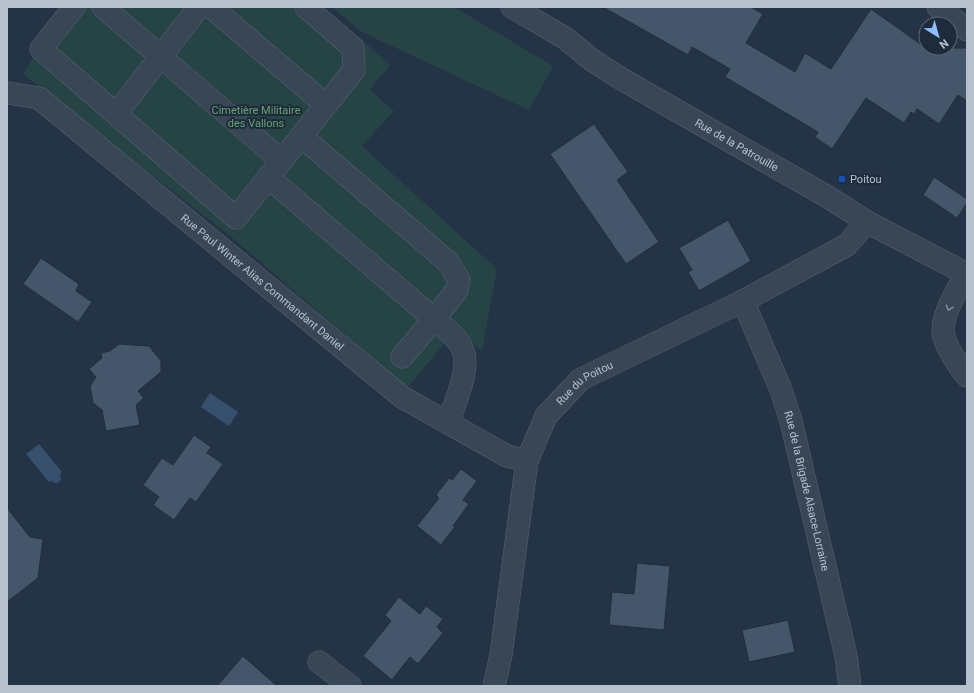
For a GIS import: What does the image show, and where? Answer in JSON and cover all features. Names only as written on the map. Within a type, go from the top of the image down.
[{"type":"street","points":[[74,7],[42,49],[236,218],[354,70],[353,48],[306,7]]},
{"type":"street","points":[[103,7],[160,57],[275,169],[451,334],[463,348],[466,361],[461,385],[448,423]]},
{"type":"street","points":[[116,114],[199,7]]},
{"type":"street","points":[[211,7],[326,105]]},
{"type":"street","name":"Rue de la Patrouille","points":[[512,7],[565,38],[592,60],[620,78],[828,197],[867,222],[966,273]]},
{"type":"street","points":[[938,7],[967,30]]},
{"type":"street","name":"Rue Paul Winter Alias Commandant Daniel","points":[[8,93],[39,98],[402,397],[507,456],[527,461]]},
{"type":"street","points":[[301,136],[448,262],[459,280],[457,290],[402,357]]},
{"type":"street","name":"Rue du Poitou","points":[[494,686],[501,655],[527,461],[546,416],[581,379],[743,302],[848,245],[867,222]]},
{"type":"street","points":[[966,273],[951,304],[943,332],[960,369],[967,376]]},
{"type":"street","name":"Rue de la Brigade Alsace-Lorraine","points":[[743,302],[781,390],[791,421],[846,656],[850,686]]},
{"type":"street","points":[[319,662],[350,686]]},
{"type":"green space","name":"Cimetière Militaire des Vallons","points":[[64,7],[315,7],[357,44],[361,39],[390,65],[370,90],[394,111],[362,146],[497,269],[482,351],[456,329],[407,388],[230,236],[23,74]]},
{"type":"green space","points":[[332,7],[454,7],[553,66],[529,110],[362,32]]},
{"type":"water","points":[[210,393],[238,412],[229,426],[201,407]]},
{"type":"water","points":[[39,444],[62,472],[60,474],[61,480],[58,483],[51,481],[49,482],[26,454]]},
{"type":"building","points":[[603,7],[751,7],[763,14],[746,43],[795,72],[805,53],[831,69],[871,9],[918,42],[918,56],[958,56],[958,48],[967,48],[967,101],[958,95],[939,124],[917,109],[914,114],[911,112],[904,123],[866,98],[832,149],[815,137],[818,132],[725,77],[730,69],[692,47],[688,55]]},
{"type":"building","points":[[594,124],[628,172],[617,180],[659,242],[626,264],[550,154]]},
{"type":"building","points":[[934,177],[967,199],[967,203],[957,218],[923,195]]},
{"type":"building","points":[[728,220],[751,261],[699,291],[688,272],[692,270],[679,248]]},
{"type":"building","points":[[41,258],[79,284],[76,291],[92,302],[78,322],[23,284]]},
{"type":"building","points":[[119,344],[149,346],[161,361],[161,372],[138,391],[144,398],[136,405],[140,425],[106,431],[102,410],[93,403],[90,386],[96,377],[89,369],[102,358],[101,353],[110,351]]},
{"type":"building","points":[[194,435],[211,447],[207,453],[223,464],[196,502],[190,498],[174,520],[153,505],[159,497],[143,485],[162,458],[173,465]]},
{"type":"building","points":[[461,469],[477,481],[463,500],[469,504],[453,526],[455,527],[441,545],[417,526],[439,498],[436,495],[449,478],[452,480]]},
{"type":"building","points":[[7,508],[30,537],[43,539],[38,578],[7,602]]},
{"type":"building","points":[[637,563],[670,566],[664,630],[609,625],[612,592],[634,594]]},
{"type":"building","points":[[399,597],[420,614],[426,606],[443,619],[437,627],[443,633],[418,664],[410,657],[392,680],[363,656],[391,621],[385,615]]},
{"type":"building","points":[[788,620],[795,652],[749,662],[742,630]]},
{"type":"building","points":[[243,656],[277,686],[217,686]]},
{"type":"place","name":"Poitou","points":[[842,179]]}]
